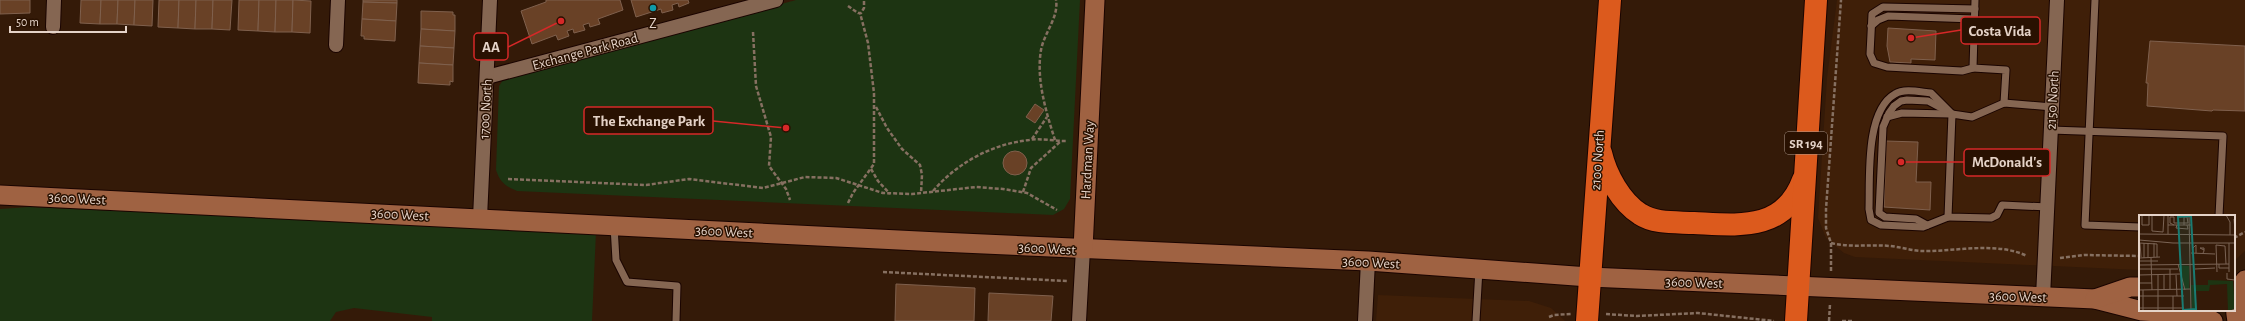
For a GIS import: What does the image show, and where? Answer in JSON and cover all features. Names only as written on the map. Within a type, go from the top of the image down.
[{"type":"highway","name":"2100 North","points":[[1594,317],[1589,277],[1610,0]]},
{"type":"highway","name":"SR 194","points":[[1796,321],[1816,0]]},
{"type":"highway","points":[[1599,142],[1607,172],[1622,196],[1640,215],[1658,221],[1740,225],[1759,223],[1774,216],[1789,203],[1798,190],[1804,175]]},
{"type":"street","points":[[53,27],[54,0]]},
{"type":"street","points":[[336,45],[338,0]]},
{"type":"street","name":"1700 North","points":[[480,218],[490,0]]},
{"type":"street","name":"Exchange Park Road","points":[[487,77],[776,0]]},
{"type":"street","name":"Hardman Way","points":[[1079,321],[1095,0]]},
{"type":"street","name":"2150 North","points":[[2044,297],[2057,0]]},
{"type":"street","name":"3600 West","points":[[0,195],[1083,249],[1368,261],[1589,277],[2095,299]]},
{"type":"street","points":[[1365,321],[1368,261]]},
{"type":"street","points":[[2235,280],[2245,279]]},
{"type":"street","points":[[2237,321],[2235,310],[2236,297],[2245,279]]},
{"type":"street","points":[[2095,299],[2130,287],[2139,287]]},
{"type":"street","points":[[2095,299],[2139,310]]},
{"type":"street","points":[[2142,311],[2195,314],[2213,321]]},
{"type":"lane","points":[[1973,68],[1975,0]]},
{"type":"lane","points":[[2095,0],[2084,225],[2139,227]]},
{"type":"lane","points":[[1975,9],[1889,6],[1877,10],[1872,14],[1871,59],[1879,66],[1962,71],[1973,68],[2006,70],[2004,104]]},
{"type":"lane","points":[[1871,26],[1878,20],[1888,16],[1974,19]]},
{"type":"lane","points":[[1948,217],[1952,114],[1931,93],[1903,91],[1889,98],[1878,112],[1874,124],[1869,209],[1872,220],[1881,225],[1927,226],[1948,217],[1991,218],[1997,215],[2002,205],[2048,207]]},
{"type":"lane","points":[[1927,226],[1916,219],[1885,217],[1879,213],[1882,131],[1887,117],[1894,106],[1907,100],[1928,101],[1952,114]]},
{"type":"lane","points":[[1887,117],[1902,113],[1972,116],[2004,104],[2052,107]]},
{"type":"lane","points":[[2051,130],[2223,136],[2218,215]]},
{"type":"lane","points":[[614,226],[616,260],[627,282],[677,286],[676,321]]},
{"type":"lane","points":[[1476,321],[1479,269]]},
{"type":"path","points":[[1054,140],[1047,116],[1042,83],[1041,48],[1055,12],[1056,0]]},
{"type":"path","points":[[1840,0],[1826,209],[1826,228],[1831,244],[1848,247],[1889,246],[1919,251],[1982,249],[2015,250],[2026,256]]},
{"type":"path","points":[[860,13],[864,8],[864,1]]},
{"type":"path","points":[[848,6],[860,13],[868,43],[875,104],[874,164],[853,193],[848,203]]},
{"type":"path","points":[[753,32],[756,86],[771,137],[769,166],[786,189],[790,200]]},
{"type":"path","points":[[875,104],[887,128],[902,149],[920,165],[922,175],[921,193]]},
{"type":"path","points":[[1032,140],[1047,116]]},
{"type":"path","points":[[933,192],[946,176],[974,158],[1002,146],[1032,140],[1066,141]]},
{"type":"path","points":[[1023,192],[1031,168],[1062,141]]},
{"type":"path","points":[[871,169],[878,181],[890,194]]},
{"type":"path","points":[[508,179],[646,185],[689,180],[763,188],[805,177],[836,178],[890,194],[921,193],[976,187],[1023,192],[1049,204],[1057,210]]},
{"type":"path","points":[[2235,237],[2245,232]]},
{"type":"path","points":[[2060,258],[2084,255],[2139,256]]},
{"type":"path","points":[[883,272],[1081,281]]},
{"type":"path","points":[[1594,317],[1698,313],[1774,321]]},
{"type":"path","points":[[1549,317],[1554,314]]},
{"type":"path","points":[[1842,321],[1853,321]]},
{"type":"shaded area","points":[[1837,0],[2245,0],[2245,251],[2235,260],[2235,215],[2139,215],[2139,270],[1855,257],[1844,253],[1826,238],[1818,218],[1827,78]]},
{"type":"shaded area","points":[[1378,295],[1529,301],[1551,308],[1565,321],[1376,321]]},
{"type":"green space","points":[[796,0],[1080,0],[1070,199],[1064,209],[1053,215],[517,191],[506,185],[499,178],[496,170],[499,86],[505,77],[529,73]]},
{"type":"green space","points":[[29,207],[596,232],[592,321],[432,321],[432,317],[354,308],[336,312],[330,321],[0,321],[0,209]]},
{"type":"building","points":[[0,0],[30,0],[30,13],[0,14]]},
{"type":"building","points":[[81,0],[101,0],[100,24],[80,23]]},
{"type":"building","points":[[101,0],[118,0],[117,24],[100,24]]},
{"type":"building","points":[[118,0],[135,0],[134,25],[117,24]]},
{"type":"building","points":[[135,0],[153,0],[152,26],[134,25]]},
{"type":"building","points":[[159,0],[179,0],[178,28],[158,27]]},
{"type":"building","points":[[179,0],[196,0],[195,29],[178,28]]},
{"type":"building","points":[[196,0],[213,0],[212,29],[195,29]]},
{"type":"building","points":[[213,0],[232,0],[230,30],[212,29]]},
{"type":"building","points":[[239,0],[259,0],[258,31],[238,30]]},
{"type":"building","points":[[259,0],[276,0],[275,32],[258,31]]},
{"type":"building","points":[[276,0],[293,0],[292,32],[275,32]]},
{"type":"building","points":[[293,0],[311,1],[310,33],[292,32]]},
{"type":"building","points":[[363,0],[397,0],[397,3],[363,2]]},
{"type":"building","points":[[546,0],[620,0],[623,10],[598,19],[600,24],[590,27],[589,23],[583,25],[585,30],[574,33],[573,29],[567,31],[569,36],[558,40],[556,35],[532,44],[521,11],[546,2]]},
{"type":"building","name":"Z","points":[[631,0],[688,0],[689,3],[679,7],[678,3],[672,5],[673,10],[662,13],[661,9],[636,17]]},
{"type":"building","points":[[363,2],[397,3],[396,21],[362,19]]},
{"type":"building","points":[[421,11],[453,12],[453,15],[455,15],[455,31],[421,29]]},
{"type":"building","points":[[362,19],[396,21],[395,41],[364,39],[364,36],[361,36]]},
{"type":"building","points":[[1888,28],[1936,31],[1935,60],[1911,59],[1911,63],[1890,62],[1887,46]]},
{"type":"building","points":[[421,29],[455,31],[454,48],[420,46]]},
{"type":"building","points":[[2150,41],[2245,46],[2245,111],[2212,111],[2147,106],[2148,83],[2146,83]]},
{"type":"building","points":[[420,46],[454,48],[453,65],[419,63]]},
{"type":"building","points":[[419,63],[453,65],[453,82],[450,81],[450,85],[418,83]]},
{"type":"building","points":[[1035,104],[1044,110],[1035,123],[1026,117]]},
{"type":"building","points":[[1886,141],[1918,142],[1916,182],[1931,182],[1930,210],[1884,207]]},
{"type":"building","points":[[1015,151],[1023,155],[1027,163],[1023,171],[1015,175],[1007,171],[1003,163],[1007,155]]},
{"type":"building","points":[[896,284],[975,288],[974,321],[895,321]]},
{"type":"building","points":[[989,293],[1053,296],[1051,321],[988,321]]},
{"type":"place","name":"Z","points":[[653,8]]},
{"type":"place","name":"AA","points":[[561,21]]},
{"type":"place","name":"Costa Vida","points":[[1911,38]]},
{"type":"place","name":"The Exchange Park","points":[[786,128]]},
{"type":"place","name":"McDonald's","points":[[1901,162]]}]
